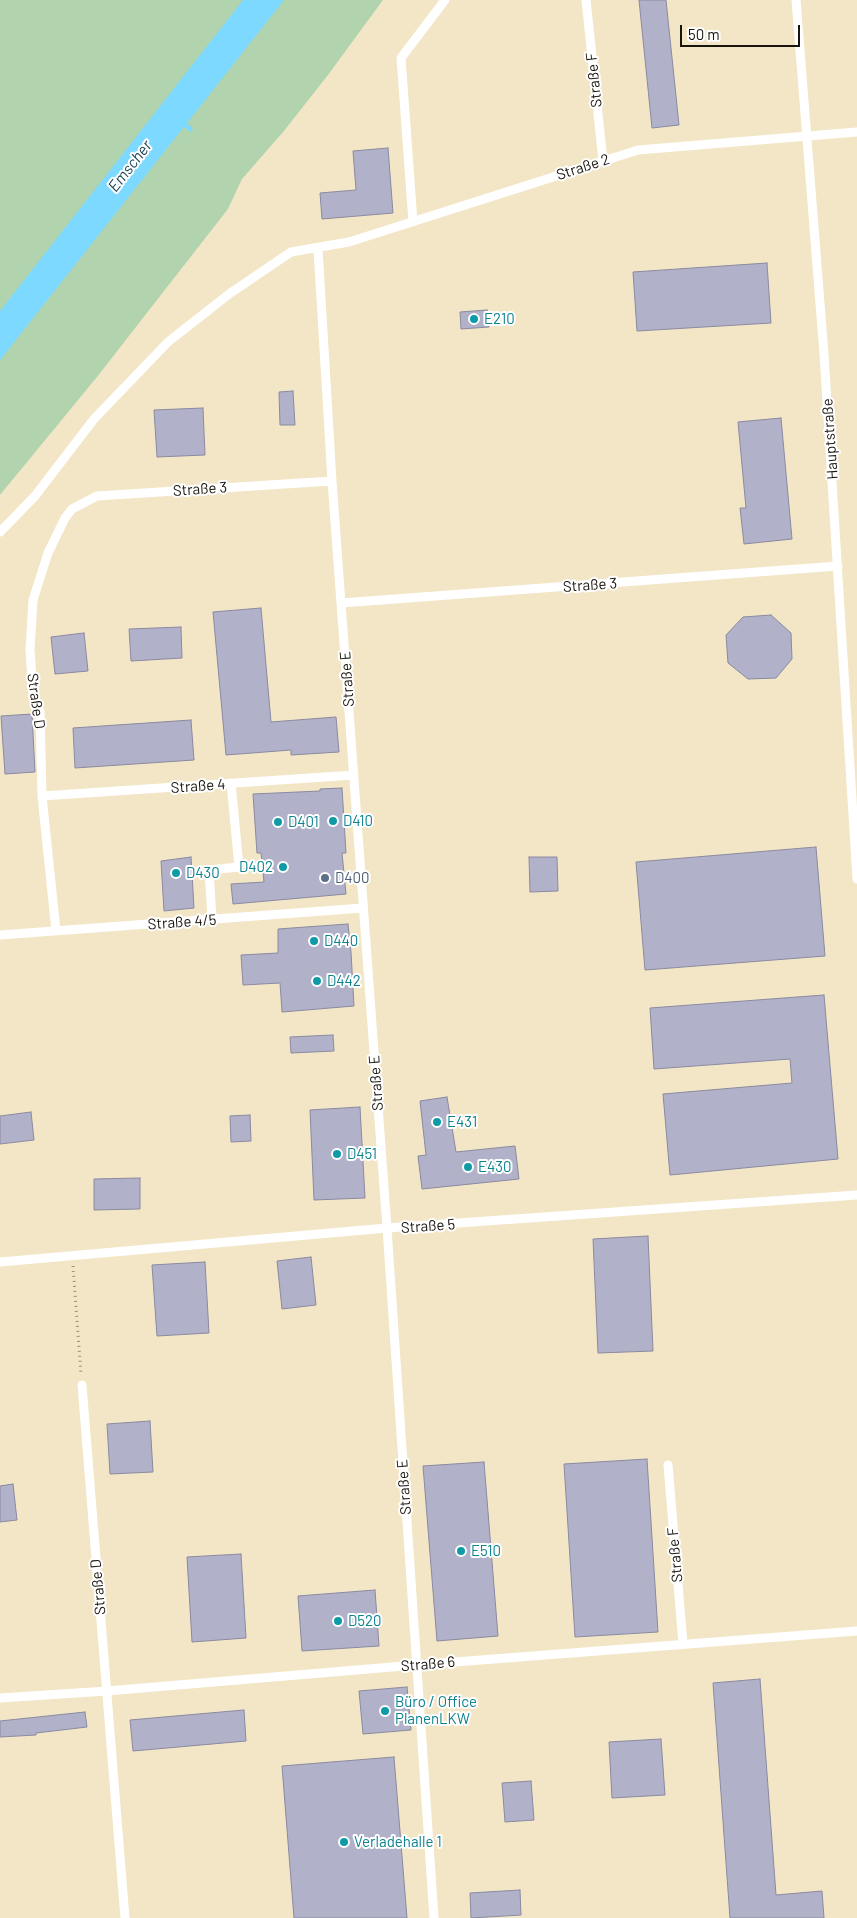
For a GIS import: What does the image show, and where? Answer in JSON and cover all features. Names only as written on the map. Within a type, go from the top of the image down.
[{"type":"lane","points":[[413,222],[401,58],[445,0]]},
{"type":"lane","name":"Straße F","points":[[586,0],[603,161]]},
{"type":"lane","name":"Hauptstraße","points":[[796,0],[824,354],[857,879]]},
{"type":"lane","name":"Straße 2","points":[[0,532],[35,496],[94,419],[168,342],[228,294],[292,252],[318,249],[349,242],[638,150],[857,132]]},
{"type":"lane","name":"Straße E","points":[[318,249],[332,481],[387,1228],[434,1918]]},
{"type":"lane","name":"Straße 3","points":[[72,509],[97,496],[332,481]]},
{"type":"lane","name":"Straße D","points":[[56,931],[42,796],[40,712],[33,697],[30,649],[33,600],[48,553],[65,518],[72,509]]},
{"type":"lane","name":"Straße 3","points":[[341,604],[838,566]]},
{"type":"lane","name":"Straße 4","points":[[42,796],[354,775]]},
{"type":"lane","points":[[212,920],[208,870],[239,866],[231,784]]},
{"type":"lane","name":"Straße 4/5","points":[[0,935],[364,908]]},
{"type":"lane","name":"Straße 5","points":[[0,1262],[387,1228],[857,1195]]},
{"type":"lane","name":"Straße D","points":[[82,1385],[126,1918]]},
{"type":"lane","name":"Straße F","points":[[668,1466],[682,1644]]},
{"type":"lane","name":"Straße 6","points":[[0,1698],[857,1631]]},
{"type":"path","points":[[72,1256],[82,1385]]},
{"type":"shaded area","points":[[383,0],[857,0],[857,1918],[0,1918],[0,495],[97,377],[228,209],[242,179],[284,131]]},
{"type":"green space","points":[[0,0],[383,0],[284,131],[242,179],[228,209],[97,377],[0,495]]},
{"type":"water","name":"Emscher","points":[[243,0],[284,0],[0,360],[0,311]]},
{"type":"building","points":[[639,0],[666,0],[679,125],[652,128]]},
{"type":"building","points":[[388,148],[393,213],[322,219],[320,193],[356,190],[353,151]]},
{"type":"building","points":[[767,263],[771,323],[637,331],[633,272]]},
{"type":"building","name":"E210","points":[[487,310],[489,327],[461,329],[460,312]]},
{"type":"building","points":[[293,391],[295,425],[280,425],[279,392]]},
{"type":"building","points":[[203,408],[205,455],[157,457],[154,410]]},
{"type":"building","points":[[781,418],[792,539],[744,544],[740,508],[746,508],[738,422]]},
{"type":"building","points":[[261,608],[271,722],[336,717],[339,752],[291,755],[291,750],[226,755],[213,612]]},
{"type":"building","points":[[771,615],[791,633],[792,659],[776,678],[748,679],[728,663],[726,635],[743,617]]},
{"type":"building","points":[[181,627],[182,658],[131,661],[129,629]]},
{"type":"building","points":[[84,633],[88,671],[55,674],[51,637]]},
{"type":"building","points":[[32,714],[35,772],[5,774],[1,716]]},
{"type":"building","points":[[191,720],[194,760],[75,768],[73,728]]},
{"type":"building","points":[[342,788],[346,853],[342,853],[346,894],[233,904],[231,884],[264,882],[261,853],[257,853],[253,794],[320,791],[320,789]]},
{"type":"building","points":[[816,847],[825,956],[645,970],[636,862]]},
{"type":"building","name":"D430","points":[[191,857],[194,908],[164,911],[161,861]]},
{"type":"building","points":[[529,857],[557,857],[558,891],[530,892]]},
{"type":"building","points":[[348,924],[354,1006],[282,1012],[280,983],[243,985],[241,955],[278,953],[278,929]]},
{"type":"building","points":[[824,995],[838,1159],[670,1175],[663,1094],[792,1083],[790,1059],[654,1069],[650,1008]]},
{"type":"building","points":[[333,1035],[334,1051],[291,1053],[290,1037]]},
{"type":"building","name":"E430","points":[[447,1097],[456,1152],[515,1146],[519,1179],[422,1189],[418,1156],[426,1155],[420,1101]]},
{"type":"building","name":"D451","points":[[360,1107],[365,1198],[314,1200],[310,1110]]},
{"type":"building","points":[[31,1112],[34,1140],[0,1144],[0,1116]]},
{"type":"building","points":[[250,1115],[251,1141],[231,1142],[230,1116]]},
{"type":"building","points":[[140,1178],[140,1209],[94,1210],[94,1179]]},
{"type":"building","points":[[648,1236],[653,1351],[598,1353],[593,1239]]},
{"type":"building","points":[[311,1257],[316,1305],[282,1309],[277,1261]]},
{"type":"building","points":[[205,1262],[209,1333],[157,1336],[152,1265]]},
{"type":"building","points":[[150,1421],[153,1472],[110,1474],[107,1424]]},
{"type":"building","points":[[647,1459],[658,1632],[575,1637],[564,1464]]},
{"type":"building","name":"E510","points":[[484,1462],[498,1636],[437,1641],[423,1466]]},
{"type":"building","points":[[13,1484],[17,1520],[0,1522],[0,1486]]},
{"type":"building","points":[[241,1554],[246,1638],[192,1642],[187,1557]]},
{"type":"building","name":"D520","points":[[375,1590],[379,1646],[302,1651],[298,1596]]},
{"type":"building","points":[[760,1679],[776,1895],[822,1891],[824,1918],[730,1918],[713,1683]]},
{"type":"building","name":"Büro / Office PlanenLKW","points":[[407,1687],[411,1730],[363,1734],[359,1691]]},
{"type":"building","points":[[244,1710],[246,1741],[133,1751],[130,1720]]},
{"type":"building","points":[[85,1712],[87,1727],[36,1733],[36,1735],[0,1737],[0,1721]]},
{"type":"building","points":[[661,1739],[665,1795],[612,1798],[609,1742]]},
{"type":"building","name":"Verladehalle 1","points":[[394,1757],[407,1918],[294,1918],[282,1766]]},
{"type":"building","points":[[531,1781],[534,1820],[505,1822],[502,1783]]},
{"type":"building","points":[[520,1890],[521,1915],[471,1918],[470,1893]]},
{"type":"waterway","points":[[181,121],[190,129]]},
{"type":"place","name":"E210","points":[[474,319]]},
{"type":"place","name":"D410","points":[[333,821]]},
{"type":"place","name":"D401","points":[[278,822]]},
{"type":"place","name":"D402","points":[[283,867]]},
{"type":"place","name":"D430","points":[[176,873]]},
{"type":"place","name":"D400","points":[[325,878]]},
{"type":"place","name":"D440","points":[[314,941]]},
{"type":"place","name":"D442","points":[[317,981]]},
{"type":"place","name":"E431","points":[[437,1122]]},
{"type":"place","name":"D451","points":[[337,1154]]},
{"type":"place","name":"E430","points":[[468,1167]]},
{"type":"place","name":"E510","points":[[461,1551]]},
{"type":"place","name":"D520","points":[[338,1621]]},
{"type":"place","name":"Büro / Office PlanenLKW","points":[[385,1711]]},
{"type":"place","name":"Verladehalle 1","points":[[344,1842]]}]
